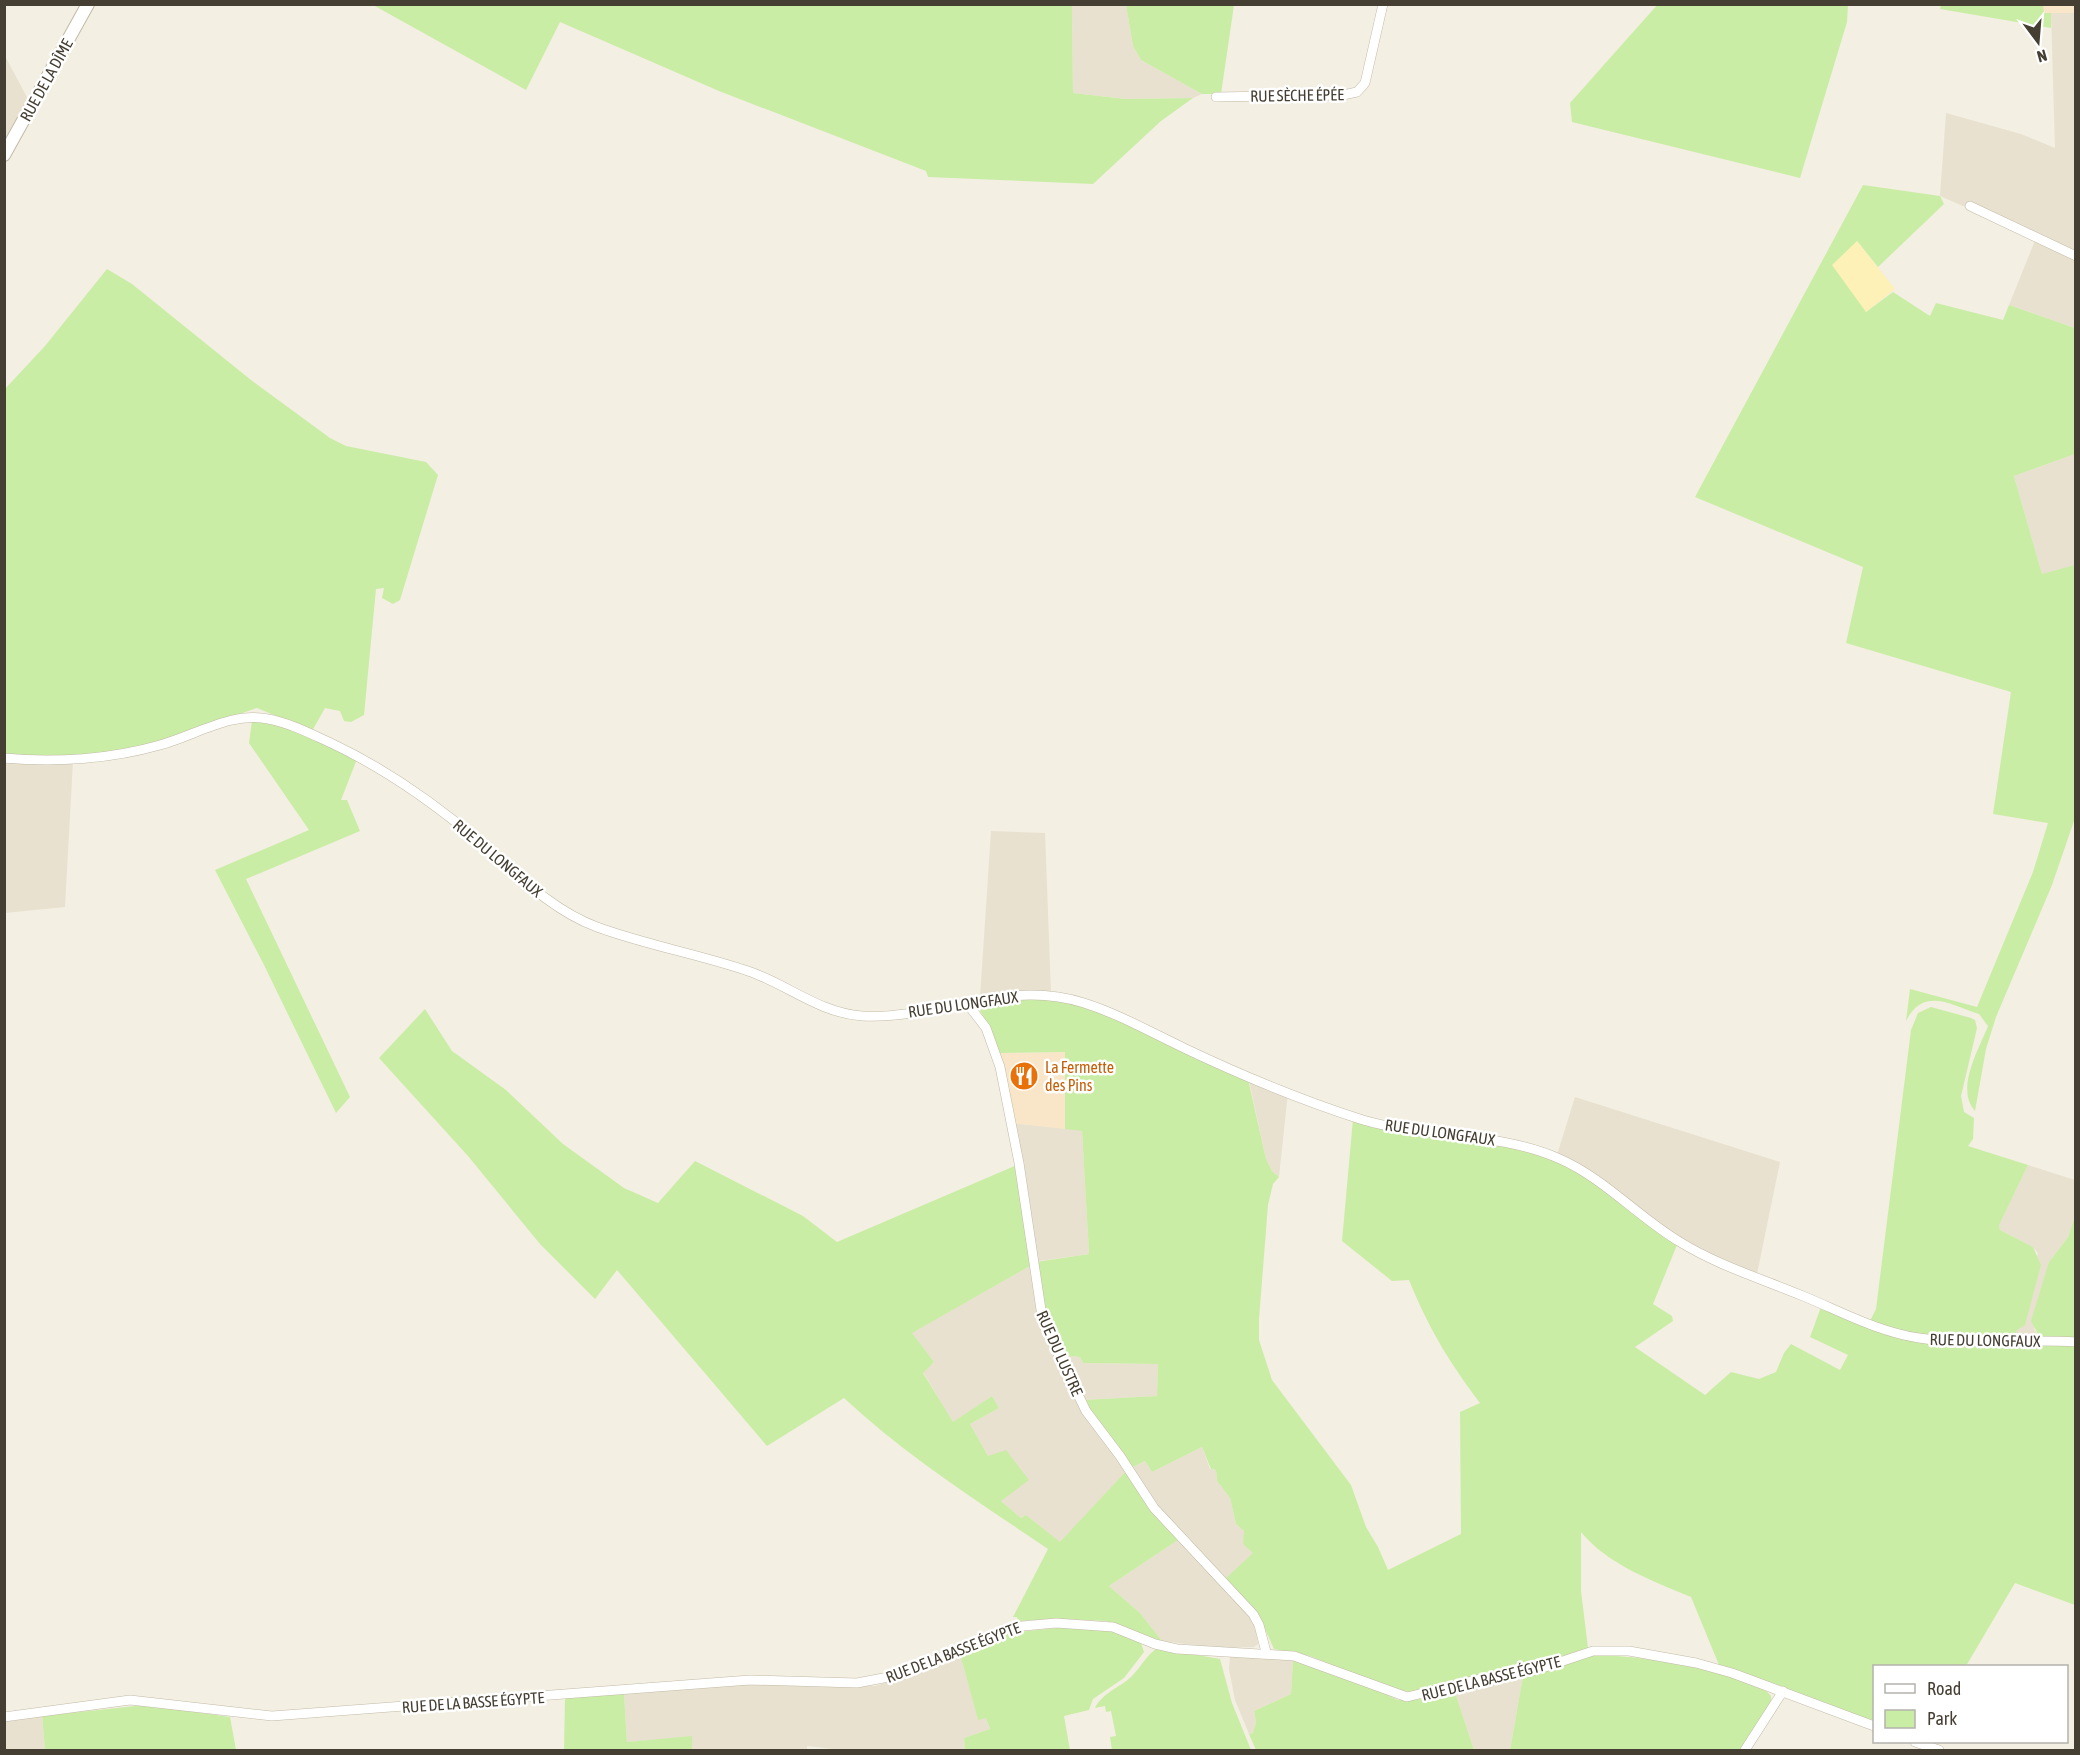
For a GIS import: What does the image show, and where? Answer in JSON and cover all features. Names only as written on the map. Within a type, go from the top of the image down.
[{"type":"street","name":"RUE DE LA DÎME","points":[[4,155],[88,4]]},
{"type":"street","name":"RUE SÈCHE ÉPÉE","points":[[1216,97],[1344,95],[1357,92],[1365,83],[1383,4]]},
{"type":"street","points":[[1970,206],[2076,256]]},
{"type":"street","name":"RUE DU LONGFAUX","points":[[4,758],[68,759],[136,751],[235,720],[259,717],[272,720],[320,738],[391,775],[437,807],[548,900],[587,923],[750,972],[838,1012],[886,1015],[1019,994],[1072,1000],[1105,1011],[1228,1067],[1353,1116],[1402,1130],[1496,1140],[1532,1148],[1568,1163],[1602,1183],[1682,1244],[1738,1270],[1882,1329],[1910,1336],[1948,1341],[2076,1342]]},
{"type":"street","name":"RUE DU LUSTRE","points":[[966,1002],[986,1028],[1000,1067],[1020,1171],[1042,1323],[1086,1412],[1162,1518],[1254,1614],[1266,1652]]},
{"type":"street","name":"RUE DE LA BASSE ÉGYPTE","points":[[4,1718],[130,1700],[247,1715],[272,1716],[750,1680],[858,1683],[899,1676],[1012,1627],[1040,1623],[1091,1624],[1113,1628],[1155,1644],[1177,1648],[1266,1652],[1307,1659],[1386,1691],[1407,1697],[1476,1680],[1536,1670],[1603,1649],[1650,1654],[1696,1663],[1783,1691],[1873,1725]]},
{"type":"street","points":[[1745,1750],[1783,1691]]},
{"type":"street","points":[[1918,1743],[1939,1750]]},
{"type":"shaded area","points":[[1072,5],[1126,5],[1133,46],[1141,60],[1202,94],[1193,98],[1126,99],[1073,93]]},
{"type":"shaded area","points":[[2043,5],[2075,5],[2075,13],[2043,13]]},
{"type":"shaded area","points":[[2051,13],[2075,13],[2075,328],[2009,305],[2036,238],[1940,196],[1946,113],[2021,134],[2055,148]]},
{"type":"shaded area","points":[[5,56],[29,101],[5,146]]},
{"type":"shaded area","points":[[2075,454],[2075,690],[2014,476]]},
{"type":"shaded area","points":[[4,761],[73,761],[65,907],[5,913]]},
{"type":"shaded area","points":[[991,831],[1045,833],[1051,993],[980,997]]},
{"type":"shaded area","points":[[1065,1052],[1065,1129],[1011,1123],[996,1053]]},
{"type":"shaded area","points":[[1248,1076],[1288,1092],[1279,1177],[1272,1171],[1266,1159]]},
{"type":"shaded area","points":[[1575,1097],[1780,1162],[1757,1274],[1686,1242],[1557,1155]]},
{"type":"shaded area","points":[[1011,1123],[1082,1130],[1089,1254],[1033,1262]]},
{"type":"shaded area","points":[[2028,1165],[2075,1180],[2075,1216],[2068,1237],[2049,1262],[2034,1329],[2040,1338],[2013,1340],[2038,1253],[2033,1247],[2000,1230],[1999,1224]]},
{"type":"shaded area","points":[[1030,1266],[1055,1354],[1127,1470],[1060,1543],[1026,1515],[1021,1518],[1000,1500],[988,1456],[970,1424],[999,1408],[992,1396],[953,1423],[923,1372],[934,1362],[911,1333]]},
{"type":"shaded area","points":[[1060,1355],[1080,1357],[1083,1363],[1158,1364],[1157,1396],[1083,1400]]},
{"type":"shaded area","points":[[1202,1447],[1210,1469],[1216,1470],[1217,1481],[1230,1498],[1236,1524],[1244,1531],[1254,1553],[1226,1578],[1177,1531],[1146,1490],[1133,1467],[1145,1461],[1152,1472]]},
{"type":"shaded area","points":[[1178,1540],[1254,1621],[1258,1644],[1254,1647],[1218,1648],[1162,1641],[1140,1613],[1109,1586]]},
{"type":"shaded area","points":[[960,1654],[978,1719],[986,1717],[990,1729],[964,1738],[965,1750],[842,1750],[807,1746],[807,1750],[692,1750],[692,1737],[627,1742],[624,1693],[762,1684],[875,1686],[921,1672]]},
{"type":"shaded area","points":[[1230,1656],[1293,1660],[1291,1694],[1254,1711],[1256,1722],[1253,1733],[1249,1734],[1235,1700],[1229,1669]]},
{"type":"shaded area","points":[[1523,1676],[1510,1750],[1474,1750],[1454,1689]]},
{"type":"shaded area","points":[[42,1716],[45,1750],[5,1750],[5,1722]]},
{"type":"green space","points":[[1658,4],[1848,5],[1847,22],[1800,178],[1572,122],[1570,103]]},
{"type":"green space","points":[[1941,4],[2043,5],[2044,13],[2051,13],[2051,28],[1940,9]]},
{"type":"green space","points":[[373,5],[1072,5],[1073,93],[1126,99],[1193,98],[1161,121],[1093,184],[928,177],[926,171],[719,91],[560,22],[526,90]]},
{"type":"green space","points":[[1126,5],[1234,5],[1221,94],[1202,94],[1141,60],[1133,46]]},
{"type":"green space","points":[[1863,185],[1940,196],[1944,204],[1878,267],[1857,241],[1866,312],[1893,292],[1930,316],[1936,303],[2003,320],[2009,305],[2075,328],[2075,454],[2014,476],[2042,574],[2075,565],[2075,818],[2052,885],[1996,1017],[1986,1049],[1975,1111],[1969,1102],[1968,1081],[1988,1026],[1979,1014],[1948,1003],[1929,1001],[1913,1010],[1906,1021],[1910,989],[1977,1007],[2033,872],[2048,823],[1993,814],[2011,692],[1846,643],[1863,567],[1695,497]]},
{"type":"green space","points":[[107,269],[132,284],[251,380],[330,438],[346,446],[426,462],[438,475],[400,600],[393,604],[382,598],[384,588],[376,589],[364,715],[351,722],[344,721],[340,711],[325,708],[312,731],[257,708],[152,745],[89,755],[5,755],[4,390],[45,346]]},
{"type":"green space","points":[[252,721],[287,727],[357,759],[341,800],[347,800],[360,831],[246,879],[350,1097],[336,1113],[215,870],[309,830],[249,743]]},
{"type":"green space","points":[[998,999],[1057,1000],[1096,1010],[1248,1079],[1266,1159],[1272,1171],[1279,1177],[1273,1184],[1268,1205],[1259,1340],[1272,1380],[1351,1485],[1366,1527],[1388,1570],[1461,1534],[1460,1412],[1480,1403],[1440,1344],[1409,1280],[1392,1281],[1342,1241],[1353,1119],[1442,1132],[1530,1152],[1585,1175],[1620,1199],[1677,1245],[1653,1304],[1672,1316],[1673,1321],[1635,1347],[1705,1395],[1731,1372],[1759,1379],[1776,1372],[1784,1353],[1791,1344],[1840,1370],[1848,1355],[1810,1337],[1821,1307],[1892,1334],[2075,1345],[2075,1605],[2015,1583],[1967,1665],[1873,1665],[1873,1722],[1719,1665],[1691,1597],[1618,1563],[1592,1544],[1581,1532],[1581,1591],[1588,1648],[1533,1666],[1411,1692],[1389,1688],[1310,1656],[1274,1649],[1260,1618],[1226,1578],[1253,1553],[1243,1544],[1244,1531],[1236,1524],[1230,1498],[1217,1481],[1216,1470],[1211,1469],[1202,1447],[1152,1472],[1145,1461],[1133,1467],[1083,1400],[1157,1396],[1158,1364],[1083,1363],[1080,1357],[1060,1355],[1046,1322],[1036,1262],[1089,1254],[1082,1131],[1065,1129],[1065,1052],[1000,1053],[980,1011],[986,1002]]},
{"type":"green space","points":[[1931,1007],[1975,1020],[1977,1028],[1961,1096],[1964,1112],[1974,1118],[1973,1139],[1968,1146],[2028,1165],[1999,1225],[2000,1230],[2033,1247],[2041,1265],[2025,1325],[2017,1330],[2013,1340],[1917,1335],[1870,1321],[1876,1309],[1911,1030],[1918,1013]]},
{"type":"green space","points":[[425,1009],[452,1051],[506,1090],[563,1144],[624,1188],[658,1203],[695,1161],[803,1216],[837,1242],[1017,1165],[1030,1266],[912,1333],[934,1362],[923,1373],[953,1422],[992,1396],[999,1408],[970,1424],[988,1456],[1006,1450],[1029,1480],[1001,1501],[1021,1518],[1026,1515],[1060,1542],[1127,1470],[1178,1540],[1109,1586],[1140,1613],[1162,1641],[1106,1621],[1064,1619],[1018,1621],[1017,1617],[1013,1617],[1048,1549],[918,1459],[844,1398],[767,1446],[617,1270],[595,1299],[540,1244],[468,1156],[379,1058]]},
{"type":"green space","points":[[2075,1216],[2075,1339],[2040,1338],[2031,1321],[2049,1262],[2068,1237]]},
{"type":"green space","points":[[1066,1627],[1112,1631],[1141,1643],[1144,1652],[1124,1678],[1093,1699],[1089,1710],[1064,1716],[1070,1750],[965,1750],[964,1738],[990,1729],[986,1718],[978,1720],[960,1654],[1010,1633]]},
{"type":"green space","points":[[1157,1648],[1220,1659],[1232,1703],[1251,1750],[1112,1750],[1110,1737],[1116,1736],[1111,1711],[1106,1712],[1105,1706],[1095,1708],[1106,1694],[1131,1677]]},
{"type":"green space","points":[[1595,1655],[1660,1661],[1715,1671],[1759,1686],[1771,1696],[1771,1705],[1741,1750],[1510,1750],[1523,1676]]},
{"type":"green space","points":[[1293,1660],[1347,1677],[1398,1700],[1425,1699],[1454,1689],[1474,1750],[1256,1750],[1249,1734],[1253,1733],[1256,1722],[1254,1711],[1291,1694]]},
{"type":"green space","points":[[624,1693],[627,1742],[692,1736],[692,1750],[564,1750],[565,1698]]},
{"type":"green space","points":[[145,1705],[230,1717],[236,1750],[45,1750],[42,1716]]},
{"type":"sand","points":[[1857,241],[1895,289],[1866,312],[1832,265]]},
{"type":"place","name":"La Fermette des Pins","points":[[1024,1076]]}]
